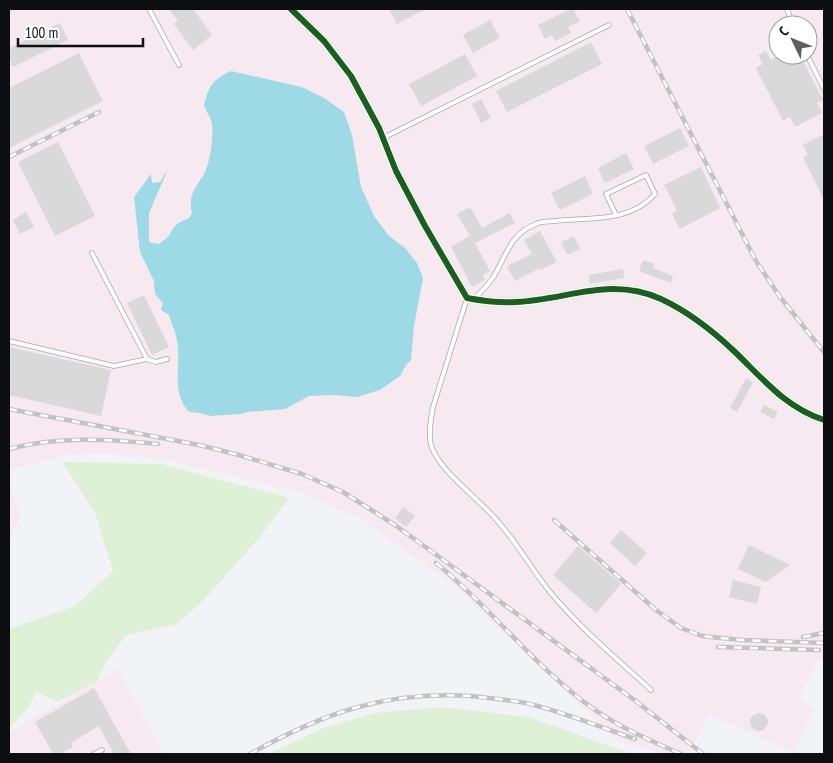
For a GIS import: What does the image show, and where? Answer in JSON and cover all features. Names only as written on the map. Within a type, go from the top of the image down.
[{"type":"street","points":[[291,9],[324,41],[351,76],[383,138],[396,171],[471,298],[485,301],[517,302],[594,289],[636,290],[661,299],[690,315],[714,332],[778,395],[800,409],[824,420]]},
{"type":"lane","points":[[149,9],[179,65]]},
{"type":"lane","points":[[383,138],[609,24]]},
{"type":"lane","points":[[812,65],[824,89]]},
{"type":"lane","points":[[616,215],[606,194],[646,175],[655,194],[646,204],[626,214],[601,218],[536,223],[518,234],[509,246],[491,280],[471,298],[433,407],[430,425],[431,444],[438,458],[452,476],[494,516],[550,592],[584,628],[651,690]]},
{"type":"lane","points":[[92,253],[147,359]]},
{"type":"lane","points":[[9,341],[114,366],[147,359],[156,362],[167,359]]},
{"type":"lane","points":[[94,754],[102,750]]},
{"type":"shaded area","points":[[9,9],[824,9],[824,659],[818,659],[799,698],[813,709],[795,753],[708,714],[690,754],[662,754],[617,740],[450,582],[361,519],[302,493],[165,459],[104,453],[64,455],[9,470]]},
{"type":"shaded area","points":[[9,486],[21,517],[9,540]]},
{"type":"shaded area","points":[[118,669],[163,754],[9,754],[9,733]]},
{"type":"green space","points":[[62,462],[161,464],[289,498],[260,537],[204,600],[177,624],[126,635],[105,664],[97,681],[58,702],[36,692],[27,710],[9,728],[9,629],[75,606],[113,571],[95,513]]},
{"type":"green space","points":[[440,707],[529,717],[632,754],[269,754],[320,729],[375,713]]},
{"type":"water","points":[[231,71],[302,87],[324,98],[344,112],[352,135],[361,187],[374,216],[389,236],[405,248],[417,263],[423,278],[414,326],[411,360],[400,376],[380,390],[357,397],[309,396],[285,409],[240,414],[210,416],[189,412],[183,404],[178,387],[178,350],[176,338],[169,315],[161,310],[163,303],[155,294],[154,281],[140,252],[134,197],[151,174],[152,183],[160,182],[168,169],[149,213],[149,242],[159,244],[168,237],[174,227],[189,218],[192,213],[192,197],[206,169],[211,148],[212,125],[204,106],[206,99],[212,84],[219,77]]},
{"type":"building","points":[[169,9],[193,9],[212,35],[193,50],[174,24],[178,21]]},
{"type":"building","points":[[389,9],[426,9],[397,24]]},
{"type":"building","points":[[573,9],[580,21],[568,27],[571,33],[555,41],[552,35],[545,39],[538,25]]},
{"type":"building","points":[[490,20],[500,38],[473,53],[463,35]]},
{"type":"building","points":[[60,23],[68,40],[13,67],[9,57],[9,48]]},
{"type":"building","points":[[591,42],[602,64],[507,112],[496,91]]},
{"type":"building","points":[[766,51],[768,65],[805,65],[823,100],[817,103],[822,113],[795,127],[790,117],[783,121],[756,68],[763,64],[758,55]]},
{"type":"building","points":[[79,53],[103,101],[9,148],[9,88]]},
{"type":"building","points":[[465,54],[477,76],[421,106],[409,84]]},
{"type":"building","points":[[481,99],[491,118],[481,123],[472,104]]},
{"type":"building","points":[[680,128],[689,146],[653,164],[644,146]]},
{"type":"building","points":[[824,134],[824,200],[803,157],[808,155],[803,145]]},
{"type":"building","points":[[58,142],[95,216],[55,236],[18,162]]},
{"type":"building","points":[[626,153],[634,169],[605,183],[598,168]]},
{"type":"building","points":[[701,167],[720,208],[680,229],[672,214],[677,211],[664,185]]},
{"type":"building","points":[[585,176],[593,194],[560,210],[551,193]]},
{"type":"building","points":[[470,207],[482,228],[510,213],[515,223],[475,243],[490,271],[483,275],[485,280],[472,287],[451,247],[470,236],[457,214]]},
{"type":"building","points":[[26,212],[34,227],[20,234],[13,220]]},
{"type":"building","points":[[540,231],[557,262],[541,270],[540,268],[515,281],[507,266],[532,254],[524,240]]},
{"type":"building","points":[[574,236],[580,249],[567,255],[561,242]]},
{"type":"building","points":[[643,260],[655,264],[653,268],[673,276],[671,283],[639,271]]},
{"type":"building","points":[[623,269],[624,278],[590,284],[589,275]]},
{"type":"building","points":[[144,295],[169,347],[152,355],[127,303]]},
{"type":"building","points":[[9,347],[111,370],[101,416],[9,395]]},
{"type":"building","points":[[746,378],[753,382],[737,412],[730,408]]},
{"type":"building","points":[[764,405],[778,412],[774,419],[760,412]]},
{"type":"building","points":[[403,507],[415,516],[406,527],[395,518]]},
{"type":"building","points":[[621,530],[647,553],[635,566],[610,543]]},
{"type":"building","points":[[749,545],[790,565],[766,582],[738,569]]},
{"type":"building","points":[[578,546],[621,584],[596,613],[553,575]]},
{"type":"building","points":[[733,580],[761,587],[757,604],[729,597]]},
{"type":"building","points":[[94,688],[131,754],[114,754],[99,726],[71,743],[73,747],[60,754],[53,754],[35,722]]},
{"type":"building","points":[[755,713],[763,713],[768,718],[766,729],[755,731],[750,726],[750,718]]},
{"type":"railway","points":[[627,9],[756,261],[780,297],[824,352]]},
{"type":"railway","points":[[9,157],[99,112]]},
{"type":"railway","points":[[9,409],[199,445],[302,474],[343,492],[395,525],[442,559],[637,702],[703,754]]},
{"type":"railway","points":[[9,449],[64,440],[158,444]]},
{"type":"railway","points":[[554,520],[656,610],[681,628],[702,636],[711,637],[824,643]]},
{"type":"railway","points":[[436,563],[474,597],[564,686],[584,702],[619,725],[681,754]]},
{"type":"railway","points":[[803,637],[824,633]]},
{"type":"railway","points":[[718,647],[819,650]]},
{"type":"railway","points":[[250,754],[329,716],[382,701],[439,695],[470,696],[530,704],[635,739]]},
{"type":"cycle path","points":[[291,9],[324,41],[351,76],[379,128],[396,171],[425,226],[467,298],[491,302],[510,302],[606,289],[642,292],[661,299],[691,316],[727,344],[786,400],[810,415],[824,420]]}]
